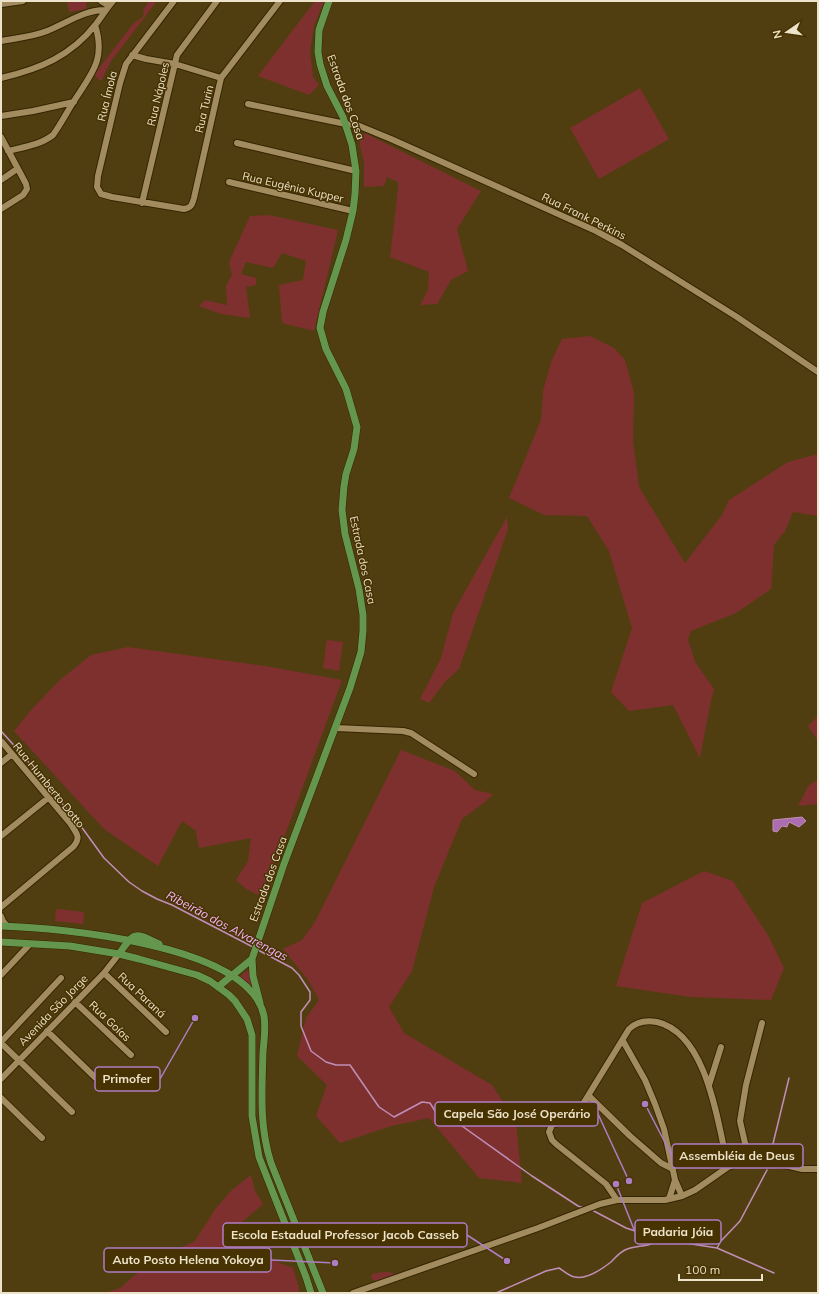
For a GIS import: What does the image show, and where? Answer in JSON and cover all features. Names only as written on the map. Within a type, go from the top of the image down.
[{"type":"main road","name":"Estrada dos Casa","points":[[253,956],[284,864],[336,728],[361,652],[363,631],[363,615],[360,595],[345,534],[342,510],[345,480],[354,449],[357,427],[346,389],[326,349],[320,322],[346,240],[353,211],[356,171],[352,145],[346,124],[327,86],[318,52],[319,30],[329,1]]},
{"type":"main road","points":[[4,926],[80,932],[128,941],[173,952],[222,969],[251,991],[260,1003]]},
{"type":"main road","points":[[119,954],[128,941]]},
{"type":"main road","points":[[1,942],[70,946],[119,954],[197,975],[210,981],[232,998],[247,1019],[253,1041],[252,1116],[256,1144],[264,1171],[311,1293]]},
{"type":"main road","points":[[218,987],[244,966],[253,956]]},
{"type":"main road","points":[[253,956],[253,976],[264,1017],[262,1121],[265,1142],[271,1163],[323,1293]]},
{"type":"main road","points":[[222,969],[232,969],[244,966]]},
{"type":"street","points":[[1,4],[23,1]]},
{"type":"street","points":[[101,1],[109,6]]},
{"type":"street","name":"Rua Ímola","points":[[142,202],[101,194],[97,187],[98,176],[120,83],[126,64],[174,1]]},
{"type":"street","name":"Rua Nápoles","points":[[142,202],[177,55],[217,1]]},
{"type":"street","name":"Rua Turin","points":[[142,202],[184,209],[192,205],[222,78],[280,1]]},
{"type":"street","points":[[1,78],[30,71],[55,60],[68,51],[95,25],[109,6]]},
{"type":"street","points":[[1,41],[34,35],[61,25],[82,14],[109,6]]},
{"type":"street","points":[[8,150],[38,144],[54,135],[97,62],[99,41],[95,25]]},
{"type":"street","points":[[132,55],[175,64],[222,78]]},
{"type":"street","points":[[1,116],[74,102]]},
{"type":"street","name":"Rua Frank Perkins","points":[[248,104],[357,125],[596,231],[622,245],[737,317],[818,372]]},
{"type":"street","points":[[1,137],[26,184],[27,189],[23,195],[1,209]]},
{"type":"street","points":[[237,143],[356,171]]},
{"type":"street","points":[[1,180],[17,169]]},
{"type":"street","name":"Rua Eugênio Kupper","points":[[229,182],[353,211]]},
{"type":"street","points":[[336,728],[403,731],[411,733],[474,774]]},
{"type":"street","name":"Rua Humberto Dotto","points":[[1,907],[78,842],[75,830],[2,742]]},
{"type":"street","points":[[1,763],[12,754]]},
{"type":"street","points":[[1,836],[48,798]]},
{"type":"street","points":[[1,916],[4,926]]},
{"type":"street","points":[[1,975],[30,944]]},
{"type":"street","name":"Avenida São Jorge","points":[[1,1079],[104,973],[119,954]]},
{"type":"street","name":"Rua Paraná","points":[[104,973],[166,1032]]},
{"type":"street","points":[[61,978],[1,1042],[72,1112]]},
{"type":"street","name":"Rua Goías","points":[[75,1002],[131,1055]]},
{"type":"street","points":[[617,1200],[606,1184],[556,1144],[549,1132],[552,1125],[575,1116],[589,1096],[629,1030],[637,1023],[648,1021],[668,1026],[677,1032],[689,1044],[697,1057],[709,1086],[728,1167]]},
{"type":"street","points":[[754,1160],[745,1143],[740,1121],[740,1110],[762,1023]]},
{"type":"street","points":[[47,1031],[103,1085]]},
{"type":"street","points":[[623,1041],[645,1080],[655,1104],[664,1129],[675,1180],[682,1196]]},
{"type":"street","points":[[709,1086],[721,1047]]},
{"type":"street","points":[[589,1096],[630,1136],[661,1163],[673,1169]]},
{"type":"street","points":[[1,1098],[42,1138]]},
{"type":"street","points":[[353,1293],[617,1200],[669,1199],[682,1196],[695,1190],[728,1167],[744,1161],[764,1160],[802,1169],[818,1169]]},
{"type":"street","points":[[669,1199],[675,1180]]},
{"type":"shaded area","points":[[67,1],[86,1],[87,9],[69,12]]},
{"type":"shaded area","points":[[149,1],[157,1],[111,61],[101,81],[94,75],[133,24],[144,16],[143,10]]},
{"type":"shaded area","points":[[315,1],[324,1],[314,26],[310,51],[313,77],[319,85],[309,95],[258,76]]},
{"type":"shaded area","points":[[640,88],[669,139],[599,179],[570,128]]},
{"type":"shaded area","points":[[365,133],[481,191],[457,229],[468,271],[451,280],[437,304],[420,305],[428,290],[429,272],[390,257],[398,182],[387,177],[384,186],[364,187],[364,162],[360,146],[360,138]]},
{"type":"shaded area","points":[[269,215],[338,230],[314,331],[282,323],[279,285],[303,280],[306,261],[282,253],[273,268],[246,262],[241,274],[256,278],[256,285],[246,287],[250,318],[221,314],[199,306],[205,300],[227,305],[226,286],[232,275],[229,262],[250,216]]},
{"type":"shaded area","points":[[590,336],[614,348],[625,360],[634,393],[633,440],[639,487],[685,563],[722,515],[729,500],[788,462],[818,454],[818,516],[793,512],[785,531],[774,545],[771,589],[736,613],[691,631],[688,639],[695,662],[714,689],[700,758],[673,705],[629,711],[611,692],[632,628],[609,551],[587,516],[544,515],[509,498],[541,420],[543,391],[551,362],[562,339]]},
{"type":"shaded area","points":[[507,517],[508,529],[459,669],[444,683],[429,703],[420,699],[441,658],[453,613]]},
{"type":"shaded area","points":[[327,640],[343,642],[339,671],[323,668]]},
{"type":"shaded area","points":[[128,647],[265,666],[342,680],[270,876],[258,895],[245,888],[236,880],[248,861],[251,838],[199,848],[196,831],[182,821],[158,866],[104,829],[14,731],[31,710],[60,680],[91,655]]},
{"type":"shaded area","points":[[818,716],[818,741],[808,726]]},
{"type":"shaded area","points":[[401,750],[455,771],[475,790],[493,794],[485,802],[462,819],[434,887],[412,971],[389,1007],[404,1033],[492,1085],[516,1122],[522,1183],[479,1178],[429,1118],[391,1126],[340,1143],[316,1116],[327,1085],[297,1056],[306,1018],[319,1000],[308,980],[283,949],[302,940],[315,922]]},
{"type":"shaded area","points":[[818,780],[818,804],[798,806],[809,785]]},
{"type":"shaded area","points":[[802,817],[806,821],[799,827],[789,822],[787,827],[782,826],[777,832],[773,831],[773,820]]},
{"type":"shaded area","points":[[704,871],[733,881],[769,937],[784,968],[771,1000],[691,997],[616,986],[642,903]]},
{"type":"shaded area","points":[[56,909],[84,912],[83,924],[55,921]]},
{"type":"shaded area","points":[[249,969],[252,988],[239,977]]},
{"type":"shaded area","points":[[251,1175],[255,1191],[263,1204],[236,1227],[240,1242],[264,1257],[293,1268],[299,1288],[298,1293],[105,1293],[120,1288],[149,1263],[195,1241],[216,1208],[232,1190]]},
{"type":"shaded area","points":[[383,1272],[398,1275],[377,1282],[371,1278],[372,1274]]},
{"type":"waterway","name":"Ribeirão dos Alvarengas","points":[[1,731],[21,753],[83,829],[104,858],[129,882],[157,899],[172,905],[253,947]]},
{"type":"waterway","name":"Ribeirão dos Alvarengas","points":[[258,950],[292,968],[299,975],[310,992],[310,1000],[301,1012],[301,1026],[311,1051],[326,1062],[336,1065],[350,1065],[379,1107],[394,1117],[422,1102],[430,1103],[435,1111],[455,1121],[532,1176],[578,1206],[584,1208]]},
{"type":"waterway","points":[[770,1156],[789,1078]]},
{"type":"waterway","points":[[717,1248],[721,1241],[740,1221],[767,1170]]},
{"type":"waterway","name":"Ribeirão dos Alvarengas","points":[[592,1210],[626,1228],[660,1239],[717,1248],[774,1273]]},
{"type":"waterway","points":[[496,1293],[546,1271],[559,1268],[569,1275],[580,1278],[584,1277],[603,1268],[625,1250],[651,1244],[660,1239]]},
{"type":"place","name":"Primofer","points":[[195,1018]]},
{"type":"place","name":"Assembléia de Deus","points":[[645,1104]]},
{"type":"place","name":"Capela São José Operário","points":[[629,1181]]},
{"type":"place","name":"Padaria Jóia","points":[[616,1184]]},
{"type":"place","name":"Escola Estadual Professor Jacob Casseb","points":[[507,1261]]},
{"type":"place","name":"Auto Posto Helena Yokoya","points":[[335,1263]]}]
